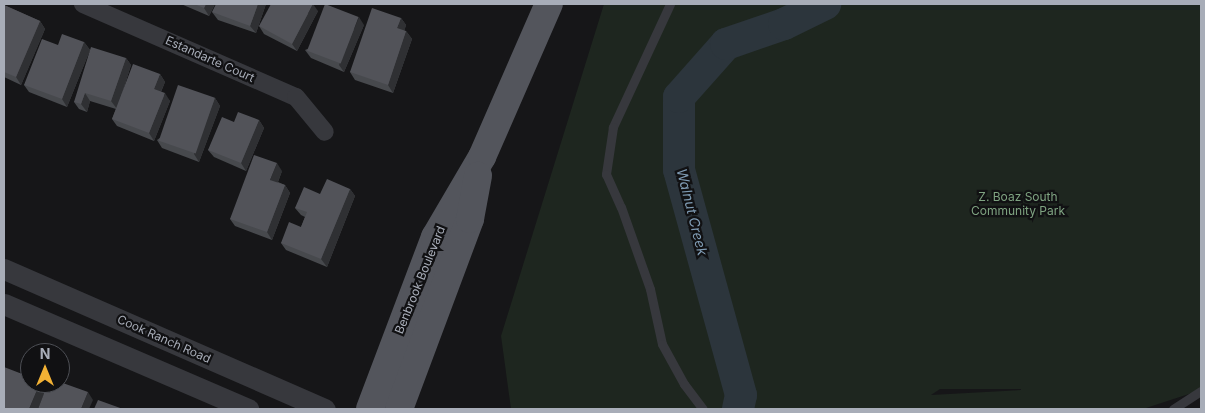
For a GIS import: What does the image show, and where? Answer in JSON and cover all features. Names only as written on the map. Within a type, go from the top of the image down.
[{"type":"main road","name":"Benbrook Boulevard","points":[[370,409],[435,237],[482,157],[549,4]]},
{"type":"main road","name":"Benbrook Boulevard","points":[[399,409],[470,219],[482,157]]},
{"type":"street","name":"Estandarte Court","points":[[83,4],[296,97],[325,132]]},
{"type":"street","name":"Cook Ranch Road","points":[[4,268],[325,409]]},
{"type":"street","points":[[4,304],[248,409]]},
{"type":"lane","points":[[670,4],[613,127],[606,174],[621,207],[650,289],[662,344],[684,384],[704,409]]},
{"type":"lane","points":[[1173,409],[1201,390]]},
{"type":"green space","name":"Z. Boaz South Community Park","points":[[604,4],[1201,4],[1201,390],[1143,409],[511,409],[501,336]],"holes":[[[940,389],[1021,390],[931,395]]]},
{"type":"building","points":[[194,4],[206,4],[204,8]]},
{"type":"building","points":[[216,4],[258,4],[250,26],[212,12]]},
{"type":"building","points":[[271,4],[313,4],[292,44],[259,26]]},
{"type":"building","points":[[325,4],[359,17],[341,64],[307,51]]},
{"type":"building","points":[[4,5],[40,21],[16,77],[4,72]]},
{"type":"building","points":[[372,8],[401,18],[397,28],[406,31],[388,85],[350,72]]},
{"type":"building","points":[[62,34],[84,42],[62,99],[24,85],[42,39],[58,45]]},
{"type":"building","points":[[91,47],[126,58],[111,101],[85,93],[81,104],[74,102]]},
{"type":"building","points":[[133,64],[160,74],[154,89],[165,93],[149,133],[112,119]]},
{"type":"building","points":[[178,85],[215,98],[196,153],[159,141]]},
{"type":"building","points":[[238,112],[259,120],[241,163],[208,150],[222,117],[234,122]]},
{"type":"building","points":[[254,155],[277,163],[270,180],[285,185],[267,232],[230,219]]},
{"type":"building","points":[[327,179],[350,189],[321,259],[281,243],[289,222],[301,227],[307,212],[295,208],[304,187],[320,194]]},
{"type":"building","points":[[4,367],[20,373],[20,393],[36,393],[29,409],[4,408]]},
{"type":"building","points":[[70,386],[88,392],[81,409],[38,409],[44,393],[70,393]]},
{"type":"building","points":[[98,400],[123,409],[94,409]]},
{"type":"waterway","name":"Walnut Creek","points":[[738,409],[741,395],[679,170],[679,97],[726,44],[784,24],[825,4]]}]
